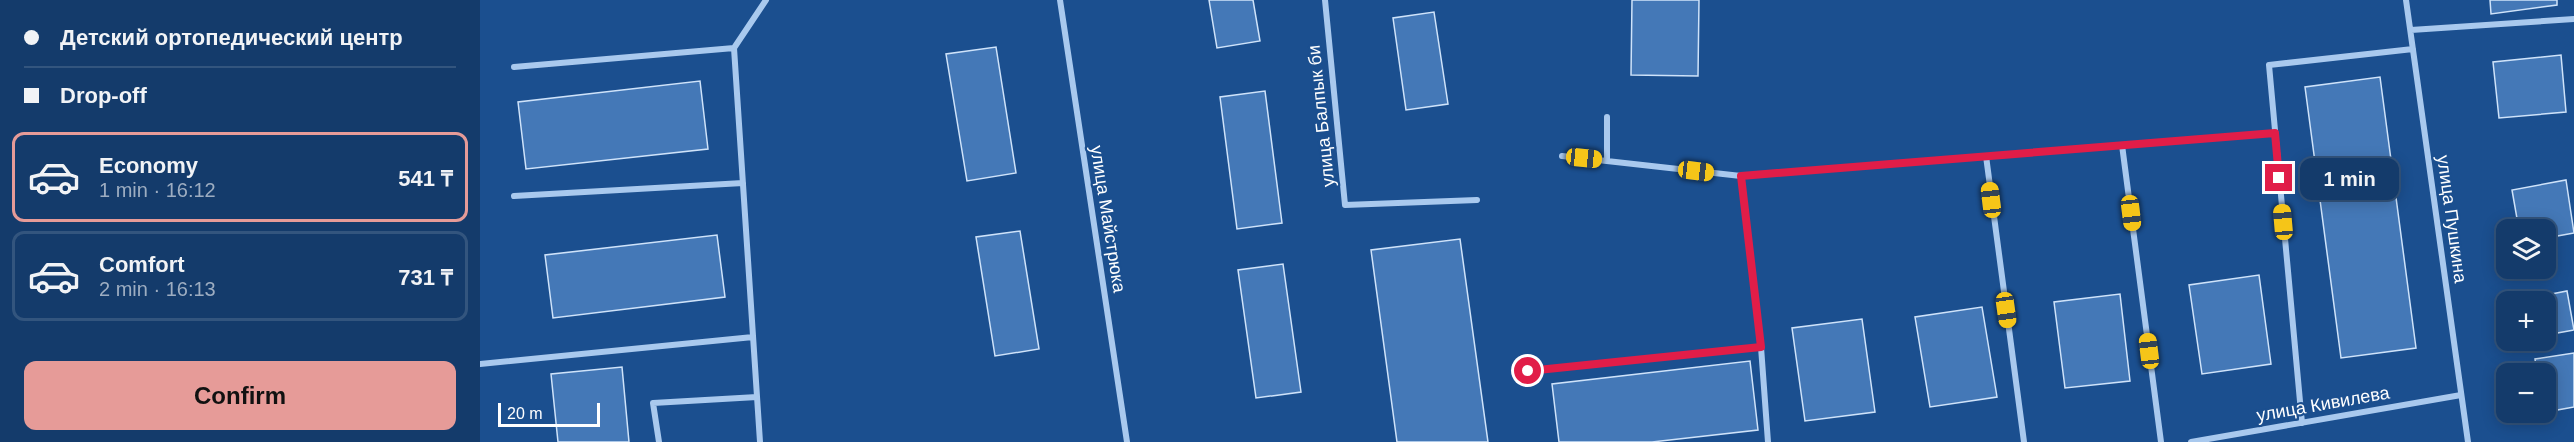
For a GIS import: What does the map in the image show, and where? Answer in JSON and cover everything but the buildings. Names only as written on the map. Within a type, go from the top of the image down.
[{"type":"street","points":[[760,442],[734,48],[766,0]]},
{"type":"street","name":"улица Майстрюка","points":[[1060,0],[1127,442]]},
{"type":"street","name":"улица Балпык би","points":[[1325,0],[1345,204],[1477,200]]},
{"type":"street","name":"улица Пушкина","points":[[2406,0],[2468,442]]},
{"type":"street","points":[[2411,30],[2574,19]]},
{"type":"street","points":[[513,67],[734,48]]},
{"type":"street","points":[[2302,423],[2269,65],[2413,49]]},
{"type":"street","points":[[1607,117],[1607,161]]},
{"type":"street","points":[[1562,156],[1741,176],[2275,133]]},
{"type":"street","points":[[2122,145],[2162,442]]},
{"type":"street","points":[[1986,156],[2024,442]]},
{"type":"street","points":[[1741,176],[1761,347],[1768,442]]},
{"type":"street","points":[[514,196],[743,183]]},
{"type":"street","points":[[480,364],[753,337]]},
{"type":"street","points":[[1528,371],[1761,347]]},
{"type":"street","name":"улица Кивилева","points":[[2191,442],[2461,395]]},
{"type":"street","points":[[659,442],[653,403],[757,397]]},
{"type":"route","points":[[1528,371],[1761,347],[1741,176],[2275,133],[2279,178]]}]
